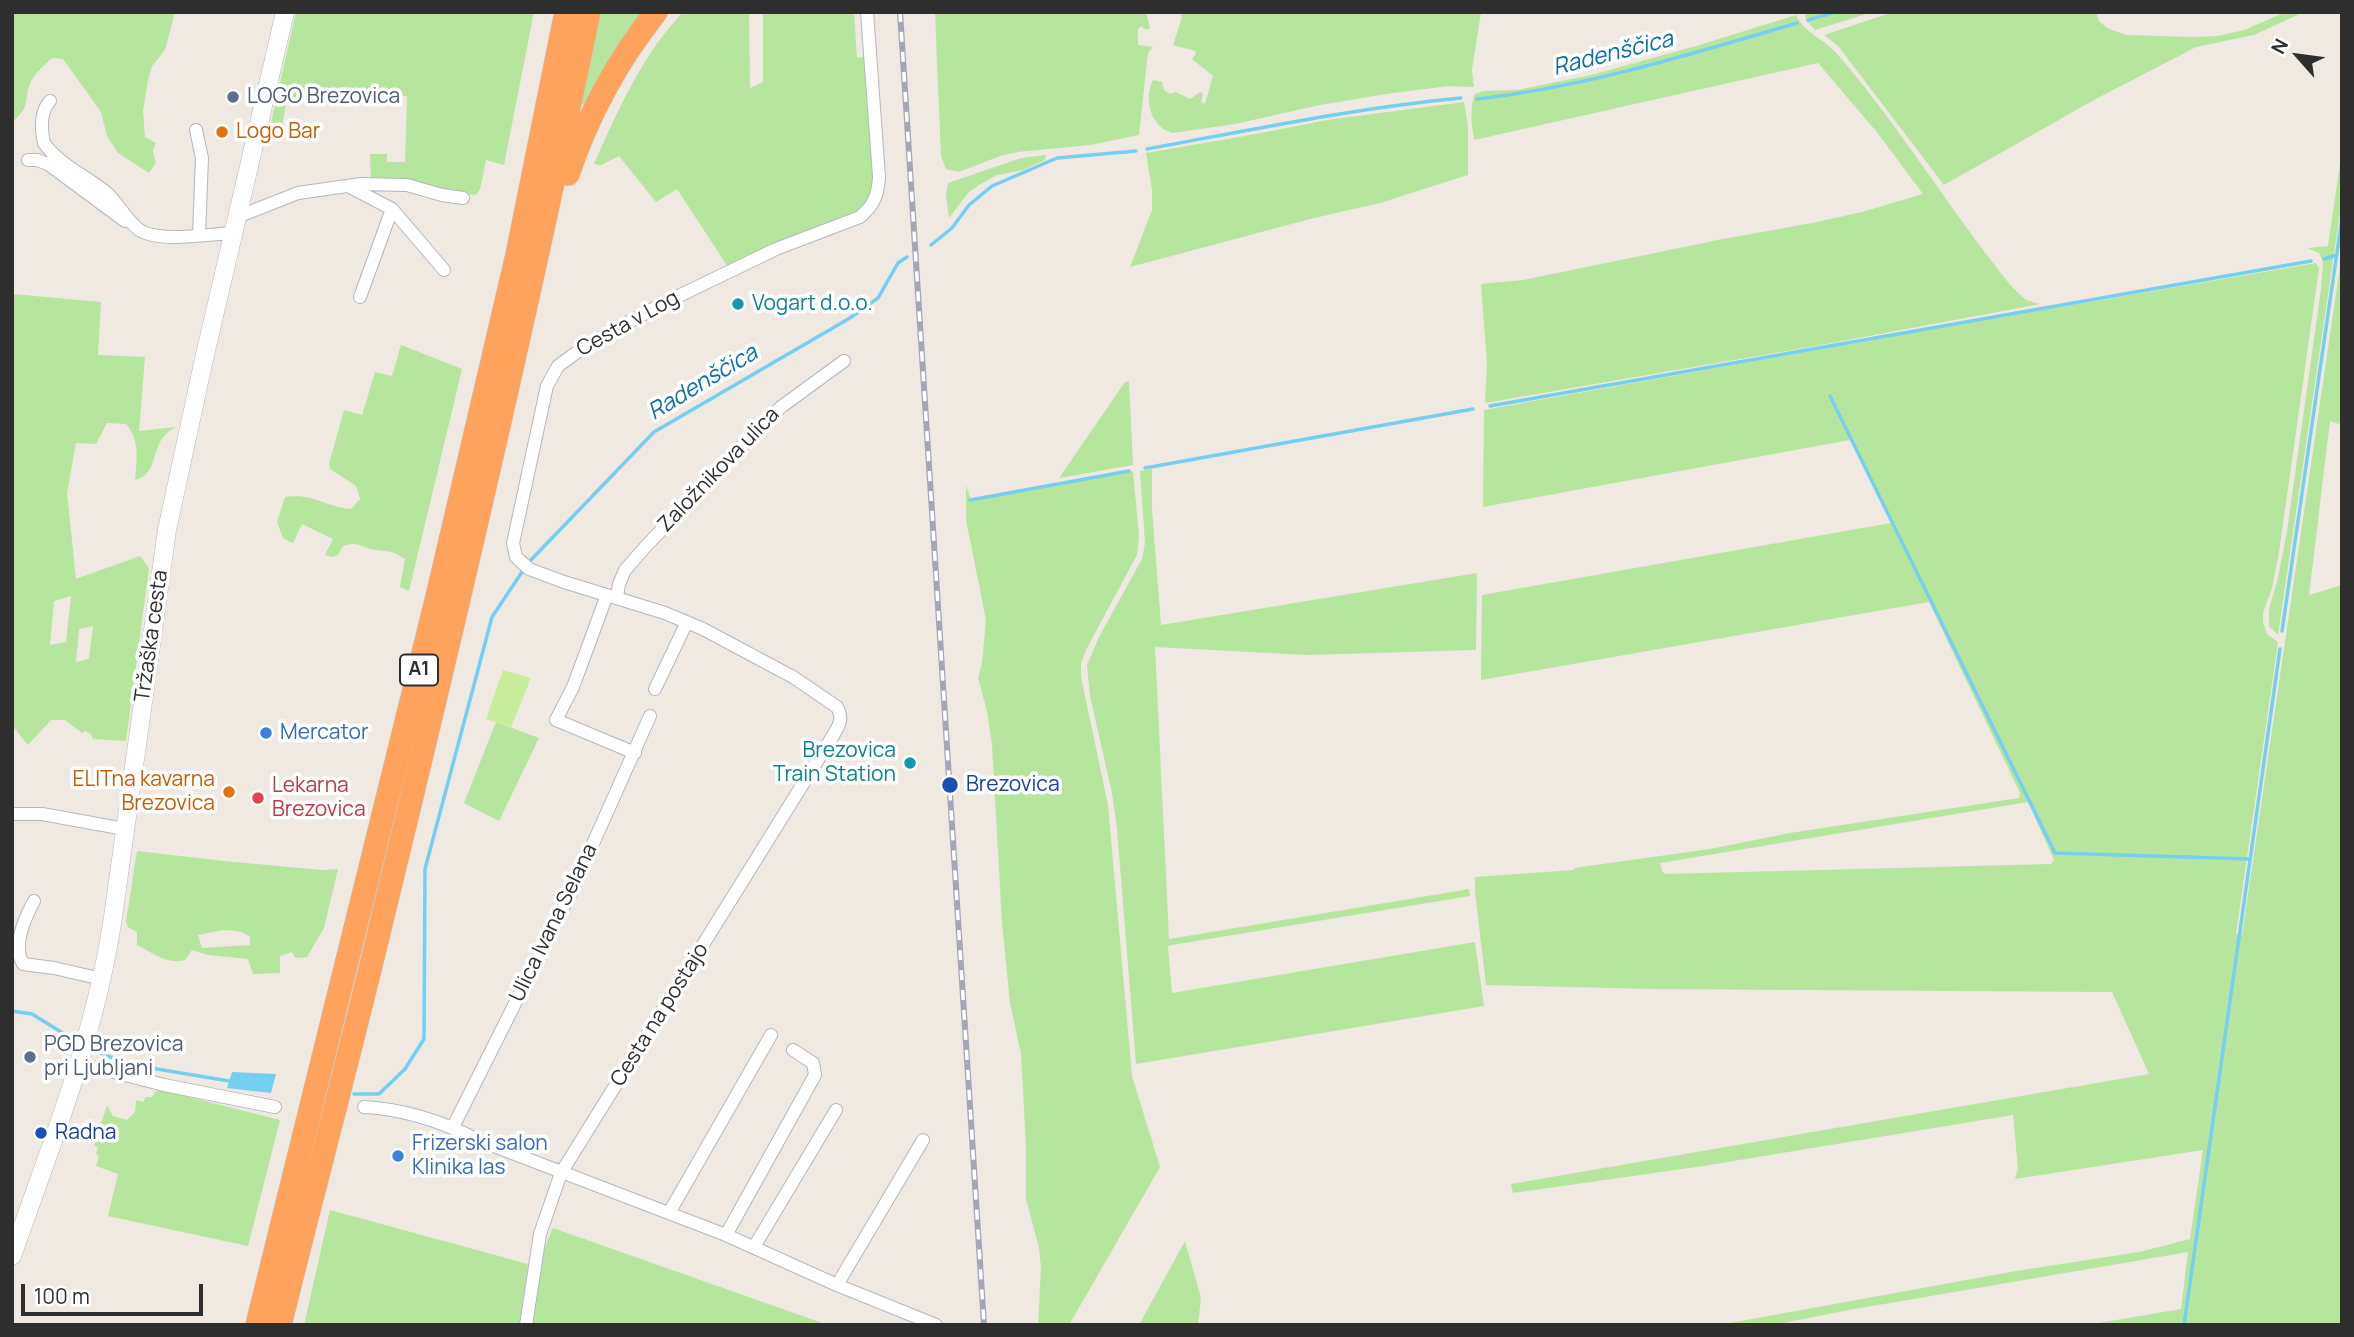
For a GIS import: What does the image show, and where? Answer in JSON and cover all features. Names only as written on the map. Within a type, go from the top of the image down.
[{"type":"highway","name":"A1","points":[[257,1325],[440,584],[517,255],[566,12]]},
{"type":"highway","name":"A1","points":[[280,1325],[381,927],[539,255],[589,12]]},
{"type":"highway","points":[[539,255],[551,239],[567,178],[588,122],[631,44],[656,12]]},
{"type":"main road","name":"Tržaška cesta","points":[[12,1256],[83,1052],[102,979],[110,940],[167,530],[285,12]]},
{"type":"street","name":"Cesta v Log","points":[[612,596],[525,566],[516,557],[513,543],[547,386],[558,366],[584,347],[660,305],[725,272],[860,217],[869,210],[878,193],[879,177],[867,12]]},
{"type":"street","points":[[50,100],[43,113],[44,143],[61,160],[107,193],[129,217],[134,227]]},
{"type":"street","points":[[196,130],[202,158],[199,234]]},
{"type":"street","points":[[28,160],[48,164],[134,227],[155,235],[199,234],[236,225],[298,192],[319,188],[370,184],[407,185],[463,198]]},
{"type":"street","points":[[350,187],[391,209],[444,270]]},
{"type":"street","points":[[360,297],[391,209]]},
{"type":"street","name":"Založnikova ulica","points":[[635,753],[556,720],[625,570],[781,407],[844,361]]},
{"type":"street","points":[[612,596],[687,622],[655,689]]},
{"type":"street","name":"Cesta na postajo","points":[[526,1325],[540,1234],[561,1173],[841,723],[841,714],[837,707],[793,677],[687,622]]},
{"type":"street","name":"Ulica Ivana Selana","points":[[453,1127],[575,884],[650,716]]},
{"type":"street","points":[[12,814],[42,814],[125,829]]},
{"type":"street","points":[[34,901],[24,921],[20,938],[19,957],[23,964],[102,979]]},
{"type":"street","points":[[669,1213],[771,1035]]},
{"type":"street","points":[[726,1236],[815,1075],[813,1063],[793,1050]]},
{"type":"street","points":[[83,1052],[164,1085],[275,1107]]},
{"type":"street","points":[[363,1107],[383,1108],[453,1127],[478,1140],[754,1247],[936,1325]]},
{"type":"street","points":[[754,1247],[836,1110]]},
{"type":"street","points":[[837,1284],[923,1140]]},
{"type":"green space","points":[[12,12],[175,12],[165,50],[152,66],[148,80],[143,111],[145,137],[156,143],[153,151],[156,163],[149,173],[118,153],[107,136],[101,112],[63,59],[52,58],[37,73],[30,85],[23,111],[12,122]]},
{"type":"green space","points":[[296,12],[534,12],[504,165],[486,160],[480,189],[476,195],[371,181],[370,154],[387,154],[387,162],[405,162],[407,96],[329,95],[287,98],[282,126],[271,123]]},
{"type":"green space","points":[[599,12],[643,12],[585,105],[580,101]]},
{"type":"green space","points":[[683,12],[749,12],[750,88],[763,82],[763,12],[854,12],[857,58],[865,56],[874,167],[870,198],[854,216],[728,267],[677,189],[656,202],[619,156],[601,165],[594,164],[643,65]]},
{"type":"green space","points":[[935,12],[1146,12],[1150,28],[1146,30],[1141,26],[1138,29],[1138,45],[1153,47],[1148,53],[1139,135],[1090,145],[1018,152],[959,172],[946,169],[941,156]]},
{"type":"green space","points":[[1179,12],[1481,12],[1472,70],[1474,87],[1448,86],[1386,94],[1235,124],[1173,133],[1159,125],[1151,112],[1149,96],[1153,80],[1162,82],[1164,90],[1170,94],[1176,92],[1190,99],[1200,92],[1203,94],[1201,102],[1205,104],[1213,76],[1192,59],[1195,51],[1173,45],[1182,17]]},
{"type":"green space","points":[[1873,12],[1815,30],[1806,20],[1805,14]]},
{"type":"green space","points":[[1893,12],[2096,12],[2099,21],[2107,28],[2126,35],[2193,37],[2218,36],[2244,30],[2286,12],[2304,12],[2254,35],[2196,47],[2092,101],[1944,185],[1839,47],[1824,35]]},
{"type":"green space","points":[[1796,15],[1805,27],[1833,49],[1861,83],[2012,287],[2026,300],[2040,304],[1485,403],[1487,364],[1481,284],[1523,280],[1812,223],[1923,194],[1876,131],[1818,63],[1474,140],[1472,111],[1475,94],[1483,91],[1517,90],[1591,75]]},
{"type":"green space","points":[[1464,102],[1468,126],[1468,175],[1380,203],[1130,267],[1152,210],[1146,153],[1327,120]]},
{"type":"green space","points":[[2342,150],[2342,199],[2278,635],[2269,626],[2269,609],[2287,531],[2321,289],[2323,262],[2319,253],[2307,248],[2328,246]]},
{"type":"green space","points":[[1046,155],[1045,160],[1023,170],[997,175],[979,185],[968,193],[949,218],[946,194],[948,183],[1021,158]]},
{"type":"green space","points":[[2342,253],[2342,425],[2330,421],[2309,595],[2342,585],[2342,1325],[2087,1325],[2181,1309],[2188,1252],[1773,1325],[1719,1325],[2016,1271],[2139,1252],[2190,1239],[2203,1150],[2015,1179],[2018,1169],[2013,1115],[1703,1166],[1513,1193],[1511,1184],[2149,1074],[2112,992],[1653,989],[1486,985],[1475,877],[1574,870],[2019,798],[2020,793],[1929,602],[1481,680],[1482,595],[1891,523],[1850,440],[1483,507],[1484,410],[2316,263],[2319,269],[2279,552],[2272,588],[2263,613],[2267,634],[2278,642],[2236,934],[2242,935]],"holes":[[[2028,802],[2054,860],[2051,864],[1665,874],[1660,863]]]},
{"type":"green space","points":[[12,294],[101,302],[98,355],[145,357],[139,431],[176,427],[161,440],[149,470],[135,480],[134,437],[126,424],[107,423],[96,444],[76,443],[67,493],[76,579],[140,556],[149,568],[126,741],[93,739],[91,734],[85,731],[82,733],[65,720],[51,720],[28,745],[12,725]],"holes":[[[71,596],[66,642],[50,645],[54,601]],[[93,626],[89,659],[76,662],[79,629]]]},
{"type":"green space","points":[[401,345],[462,369],[409,591],[400,587],[405,559],[398,555],[351,544],[342,547],[338,555],[325,555],[333,539],[302,524],[293,543],[283,538],[277,522],[285,497],[304,497],[351,509],[360,499],[356,486],[330,469],[329,464],[344,410],[362,415],[375,372],[392,376]]},
{"type":"green space","points":[[1129,381],[1133,465],[1059,478],[1125,382]]},
{"type":"green space","points":[[1152,469],[1152,509],[1161,625],[1477,573],[1476,650],[1307,655],[1155,647],[1169,939],[1469,889],[1470,896],[1172,945],[1168,947],[1172,993],[1475,942],[1484,1006],[1136,1064],[1117,829],[1112,793],[1090,696],[1087,665],[1099,637],[1142,559],[1145,543],[1140,471]]},
{"type":"green space","points":[[1133,471],[1139,536],[1137,555],[1087,648],[1081,663],[1081,677],[1108,805],[1132,1076],[1160,1167],[1069,1325],[1038,1325],[1041,1268],[1039,1248],[1026,1199],[1021,1054],[1010,1003],[1002,923],[992,745],[978,678],[986,620],[966,520],[966,485],[971,501]]},
{"type":"green space","points":[[503,670],[531,678],[511,727],[486,719]]},
{"type":"green space","points":[[496,722],[539,738],[499,821],[464,803]]},
{"type":"green space","points":[[137,851],[322,870],[338,869],[324,928],[307,957],[295,958],[292,952],[280,956],[280,973],[253,974],[248,959],[208,955],[192,950],[185,960],[166,960],[137,945],[137,932],[128,927],[126,922]],"holes":[[[223,930],[247,935],[250,937],[250,945],[202,948],[198,935]]]},
{"type":"green space","points":[[156,1091],[280,1120],[248,1246],[108,1216],[118,1174],[96,1166],[99,1157],[96,1153],[98,1148],[94,1145],[107,1105],[113,1116],[127,1120],[135,1112],[136,1100],[143,1102]]},
{"type":"green space","points":[[330,1210],[528,1264],[520,1325],[304,1325]]},
{"type":"green space","points":[[553,1228],[828,1325],[532,1325],[541,1263]]},
{"type":"green space","points":[[1185,1241],[1201,1298],[1198,1325],[1139,1325]]},
{"type":"water","points":[[232,1072],[276,1074],[271,1093],[227,1088]]},
{"type":"waterway","points":[[1808,20],[1835,12]]},
{"type":"waterway","name":"Radenščica","points":[[1477,99],[1598,78],[1797,23]]},
{"type":"waterway","name":"Radenščica","points":[[1147,149],[1342,114],[1461,98]]},
{"type":"waterway","name":"Radenščica","points":[[931,245],[952,228],[969,205],[992,186],[1057,158],[1136,151]]},
{"type":"waterway","points":[[2282,631],[2342,218]]},
{"type":"waterway","points":[[2324,259],[2337,255]]},
{"type":"waterway","name":"Radenščica","points":[[529,562],[654,432],[850,318],[878,298],[898,263],[907,257]]},
{"type":"waterway","points":[[1490,406],[2311,261]]},
{"type":"waterway","points":[[1830,396],[2055,853],[2250,859]]},
{"type":"waterway","points":[[1145,468],[1473,409]]},
{"type":"waterway","points":[[970,500],[1129,471]]},
{"type":"waterway","points":[[354,1094],[379,1094],[405,1069],[424,1039],[425,869],[492,617],[524,569]]},
{"type":"waterway","points":[[2184,1325],[2280,649]]},
{"type":"waterway","name":"Radna","points":[[12,1011],[32,1014],[79,1043]]},
{"type":"waterway","name":"Radna","points":[[89,1048],[127,1064],[229,1081]]},
{"type":"railway","points":[[900,12],[984,1325]]},
{"type":"place","name":"LOGO Brezovica","points":[[233,97]]},
{"type":"place","name":"Logo Bar","points":[[222,132]]},
{"type":"place","name":"Vogart d.o.o.","points":[[738,304]]},
{"type":"place","name":"Mercator","points":[[266,733]]},
{"type":"place","name":"Brezovica Train Station","points":[[910,763]]},
{"type":"place","name":"Brezovica","points":[[950,785]]},
{"type":"place","name":"ELITna kavarna Brezovica","points":[[229,792]]},
{"type":"place","name":"Lekarna Brezovica","points":[[258,798]]},
{"type":"place","name":"PGD Brezovica pri Ljubljani","points":[[30,1057]]},
{"type":"place","name":"Radna","points":[[41,1133]]},
{"type":"place","name":"Frizerski salon Klinika las","points":[[398,1156]]}]
